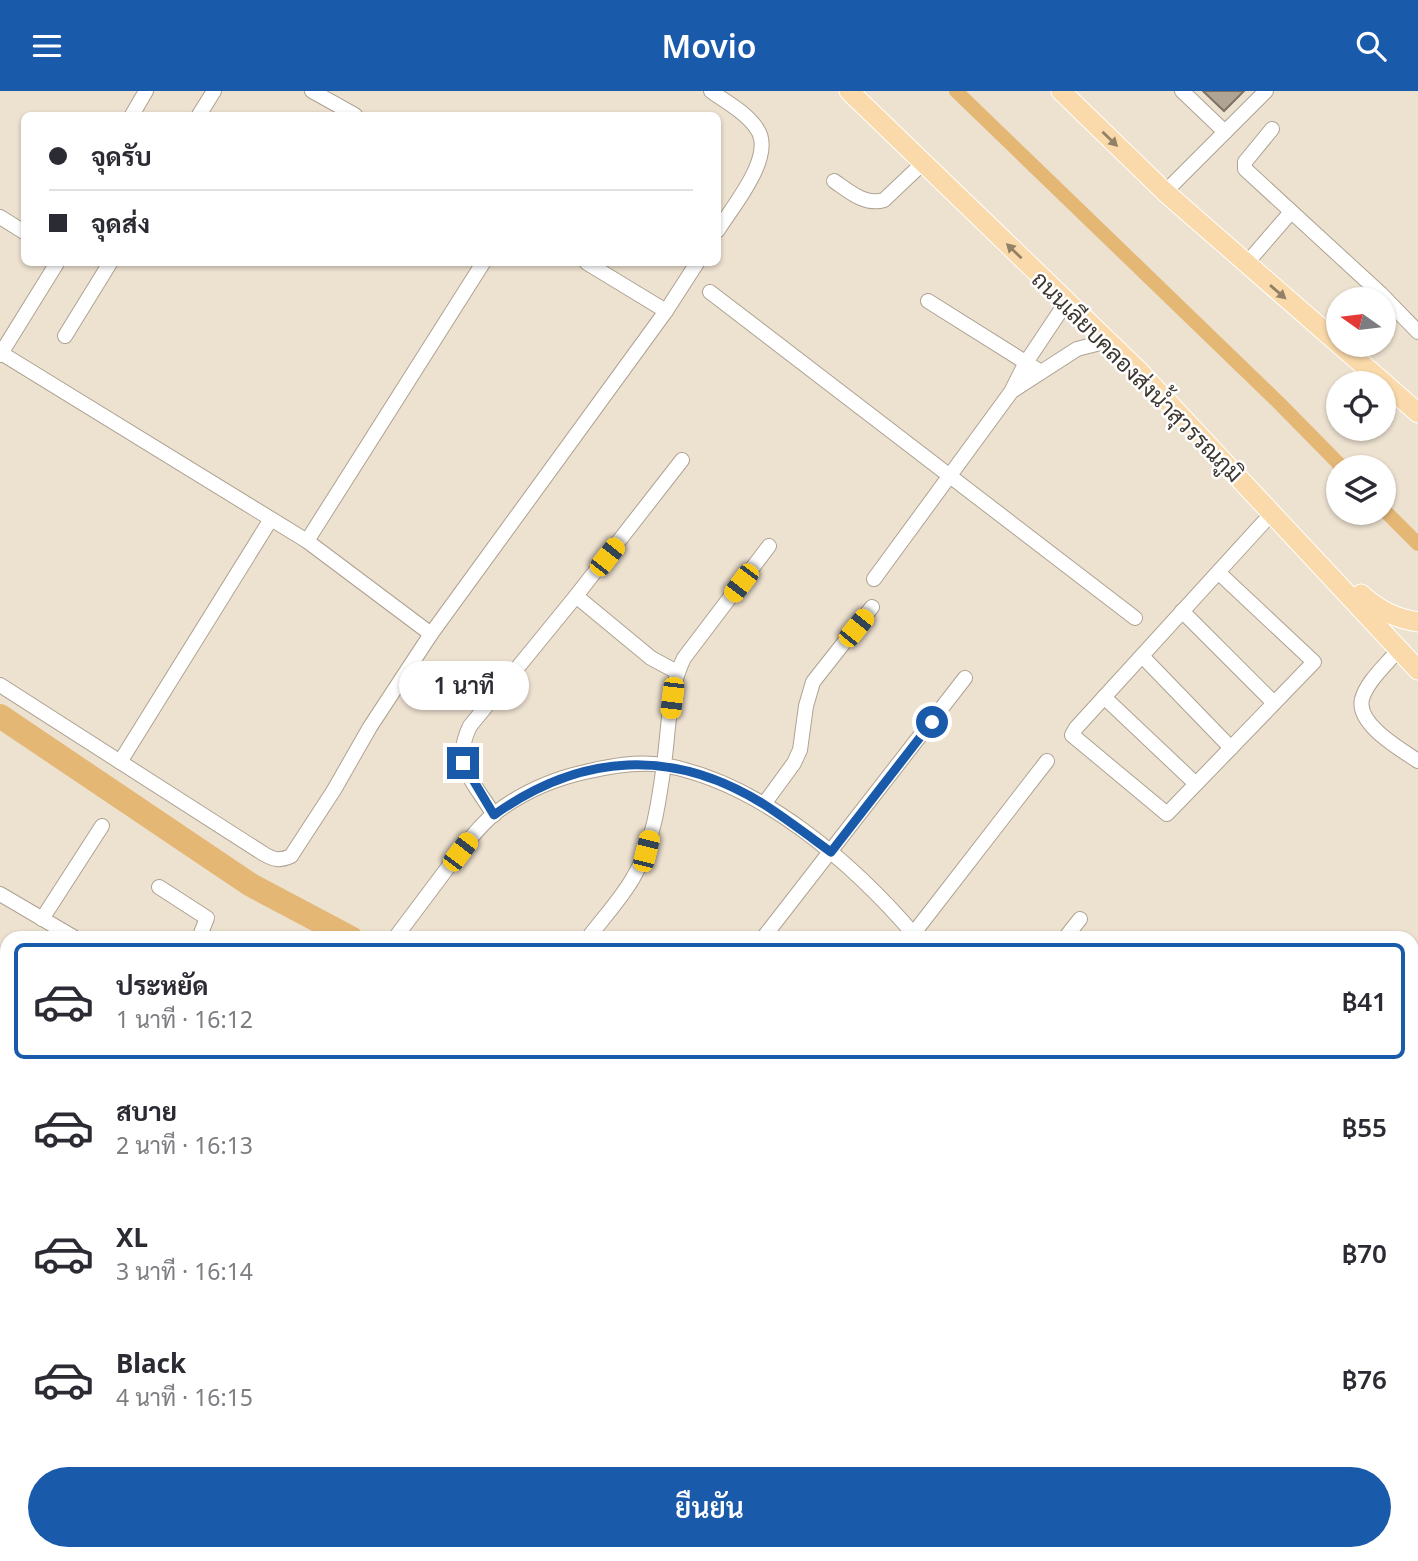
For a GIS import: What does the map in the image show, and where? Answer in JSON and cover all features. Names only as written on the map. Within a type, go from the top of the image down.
[{"type":"main road","name":"ถนนเลียบคลองส่งน้ำสุวรรณภูมิ","points":[[849,91],[1108,341],[1418,670]]},
{"type":"main road","points":[[1061,91],[1165,192],[1326,333]]},
{"type":"main road","points":[[1354,357],[1370,371]]},
{"type":"main road","points":[[1396,394],[1418,413]]},
{"type":"main road","points":[[1293,535],[1382,612],[1418,622]]},
{"type":"street","points":[[134,112],[146,91]]},
{"type":"street","points":[[201,112],[214,91]]},
{"type":"street","points":[[312,91],[350,112]]},
{"type":"street","points":[[711,91],[750,120],[762,138],[756,170],[721,225]]},
{"type":"street","points":[[1182,91],[1225,132]]},
{"type":"street","points":[[1165,192],[1266,91]]},
{"type":"street","points":[[1272,129],[1245,162],[1245,169],[1381,294],[1418,332]]},
{"type":"street","points":[[834,181],[866,201],[876,203],[884,200],[923,163]]},
{"type":"street","points":[[1246,264],[1291,212]]},
{"type":"street","points":[[0,217],[21,230]]},
{"type":"street","points":[[55,266],[1,354],[307,541],[431,634]]},
{"type":"street","points":[[65,337],[108,266]]},
{"type":"street","points":[[307,541],[481,266]]},
{"type":"street","points":[[591,266],[666,311]]},
{"type":"street","points":[[0,685],[272,859],[282,860],[291,856],[334,790],[369,727],[431,634],[666,311],[695,266]]},
{"type":"street","points":[[710,292],[1135,618]]},
{"type":"street","points":[[928,301],[1041,372]]},
{"type":"street","points":[[874,579],[1011,392],[1025,364],[1067,301]]},
{"type":"street","points":[[1011,392],[1077,349],[1108,341]]},
{"type":"street","points":[[494,815],[463,763],[461,750],[470,726],[682,460]]},
{"type":"street","points":[[1218,572],[1314,662],[1167,814],[1072,735],[1104,697],[1142,656],[1182,611],[1272,513]]},
{"type":"street","points":[[120,762],[271,519]]},
{"type":"street","points":[[594,931],[635,876],[646,851],[664,765],[677,672],[684,658],[769,546]]},
{"type":"street","points":[[576,596],[651,657],[677,672]]},
{"type":"street","points":[[764,804],[794,763],[800,750],[806,706],[813,682],[872,607]]},
{"type":"street","points":[[1182,611],[1274,703]]},
{"type":"street","points":[[1398,650],[1369,686],[1362,699],[1363,714],[1370,724],[1418,761]]},
{"type":"street","points":[[1142,656],[1230,748]]},
{"type":"street","points":[[769,931],[965,678]]},
{"type":"street","points":[[1104,697],[1196,784]]},
{"type":"street","points":[[918,931],[1047,761]]},
{"type":"street","points":[[400,931],[474,833],[494,815],[540,787],[566,776],[613,765],[664,765],[725,784],[764,804],[831,852],[870,886],[908,931]]},
{"type":"street","points":[[42,919],[102,826]]},
{"type":"street","points":[[159,887],[200,911],[206,918],[201,931]]},
{"type":"street","points":[[0,894],[63,931]]},
{"type":"street","points":[[1071,931],[1080,919]]},
{"type":"building","points":[[1203,91],[1244,91],[1224,111]]},
{"type":"waterway","points":[[956,91],[1330,455]]},
{"type":"waterway","points":[[1396,522],[1418,544]]},
{"type":"waterway","points":[[0,716],[251,885],[338,931]]},
{"type":"route","points":[[463,763],[494,815],[540,787],[566,776],[613,765],[664,765],[725,784],[764,804],[831,852],[932,722]]}]
